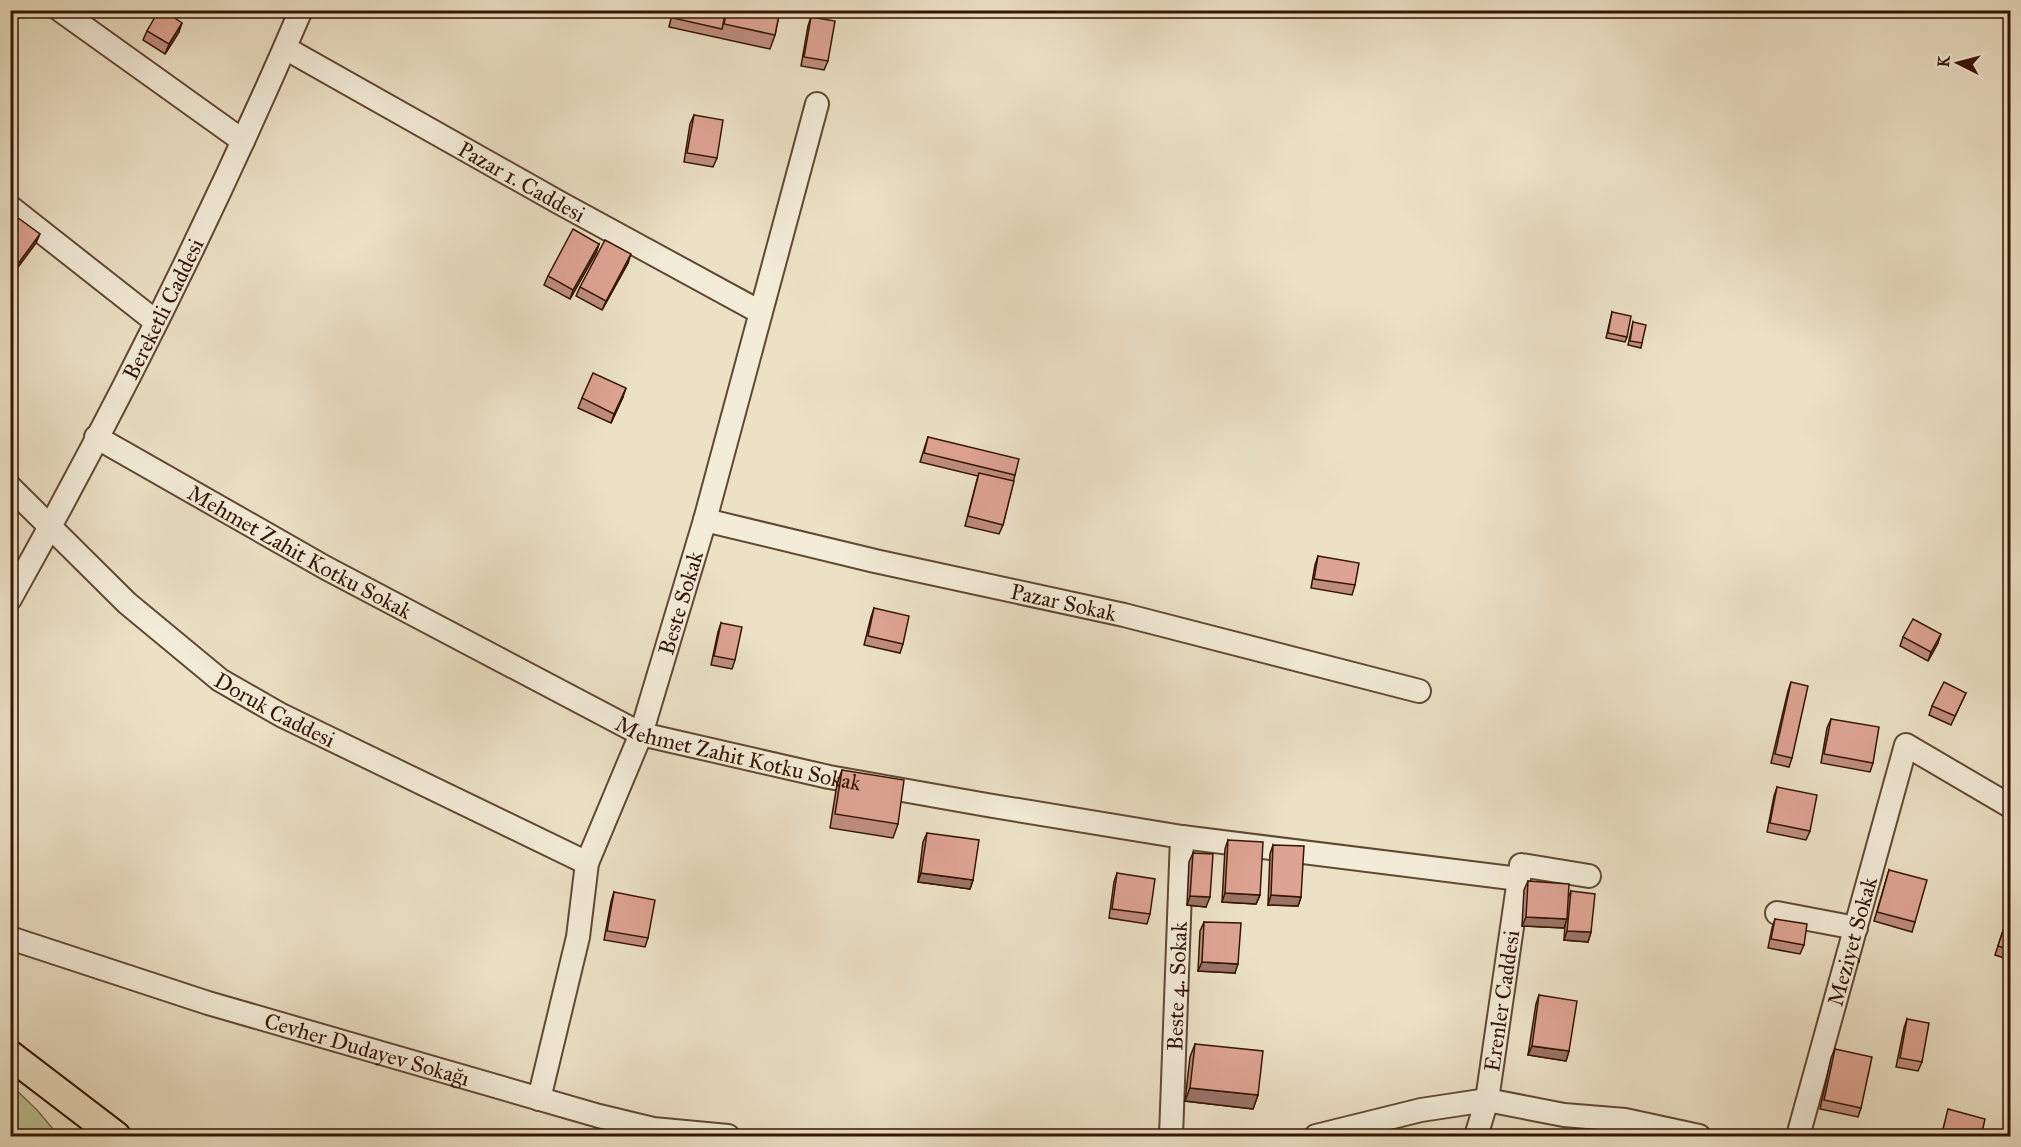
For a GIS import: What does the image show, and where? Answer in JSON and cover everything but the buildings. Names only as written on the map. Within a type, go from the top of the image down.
[{"type":"main road","points":[[10,1055],[116,1137]]},
{"type":"main road","points":[[62,1095],[89,1137]]},
{"type":"street","points":[[60,10],[243,141]]},
{"type":"street","name":"Bereketli Caddesi","points":[[10,599],[51,526],[155,321],[243,141],[302,10]]},
{"type":"street","name":"Pazar 1. Caddesi","points":[[285,48],[560,203],[760,312]]},
{"type":"street","name":"Beste Sokak","points":[[539,1099],[578,937],[586,862],[641,734],[705,520],[817,104]]},
{"type":"street","points":[[10,207],[155,321]]},
{"type":"street","name":"Mehmet Zahit Kotku Sokak","points":[[96,437],[326,568],[641,734],[829,777],[1182,837],[1520,872],[1589,876]]},
{"type":"street","name":"Doruk Caddesi","points":[[10,487],[127,603],[220,680],[281,715],[586,862]]},
{"type":"street","name":"Pazar Sokak","points":[[705,520],[875,561],[1124,615],[1419,692]]},
{"type":"street","name":"Meziyet Sokak","points":[[1798,1137],[1906,746],[2010,806]]},
{"type":"street","name":"Beste 4. Sokak","points":[[1171,1137],[1182,837]]},
{"type":"street","name":"Erenler Caddesi","points":[[1476,1137],[1487,1100],[1520,872]]},
{"type":"street","points":[[1777,913],[1856,928]]},
{"type":"street","name":"Cevher Dudayev Sokağı","points":[[10,938],[208,1003],[652,1133],[728,1137]]},
{"type":"street","points":[[1316,1137],[1421,1110],[1487,1100],[1564,1115],[1625,1120],[1699,1137]]},
{"type":"green space","points":[[11,1085],[37,1110],[59,1136],[11,1136]]}]
